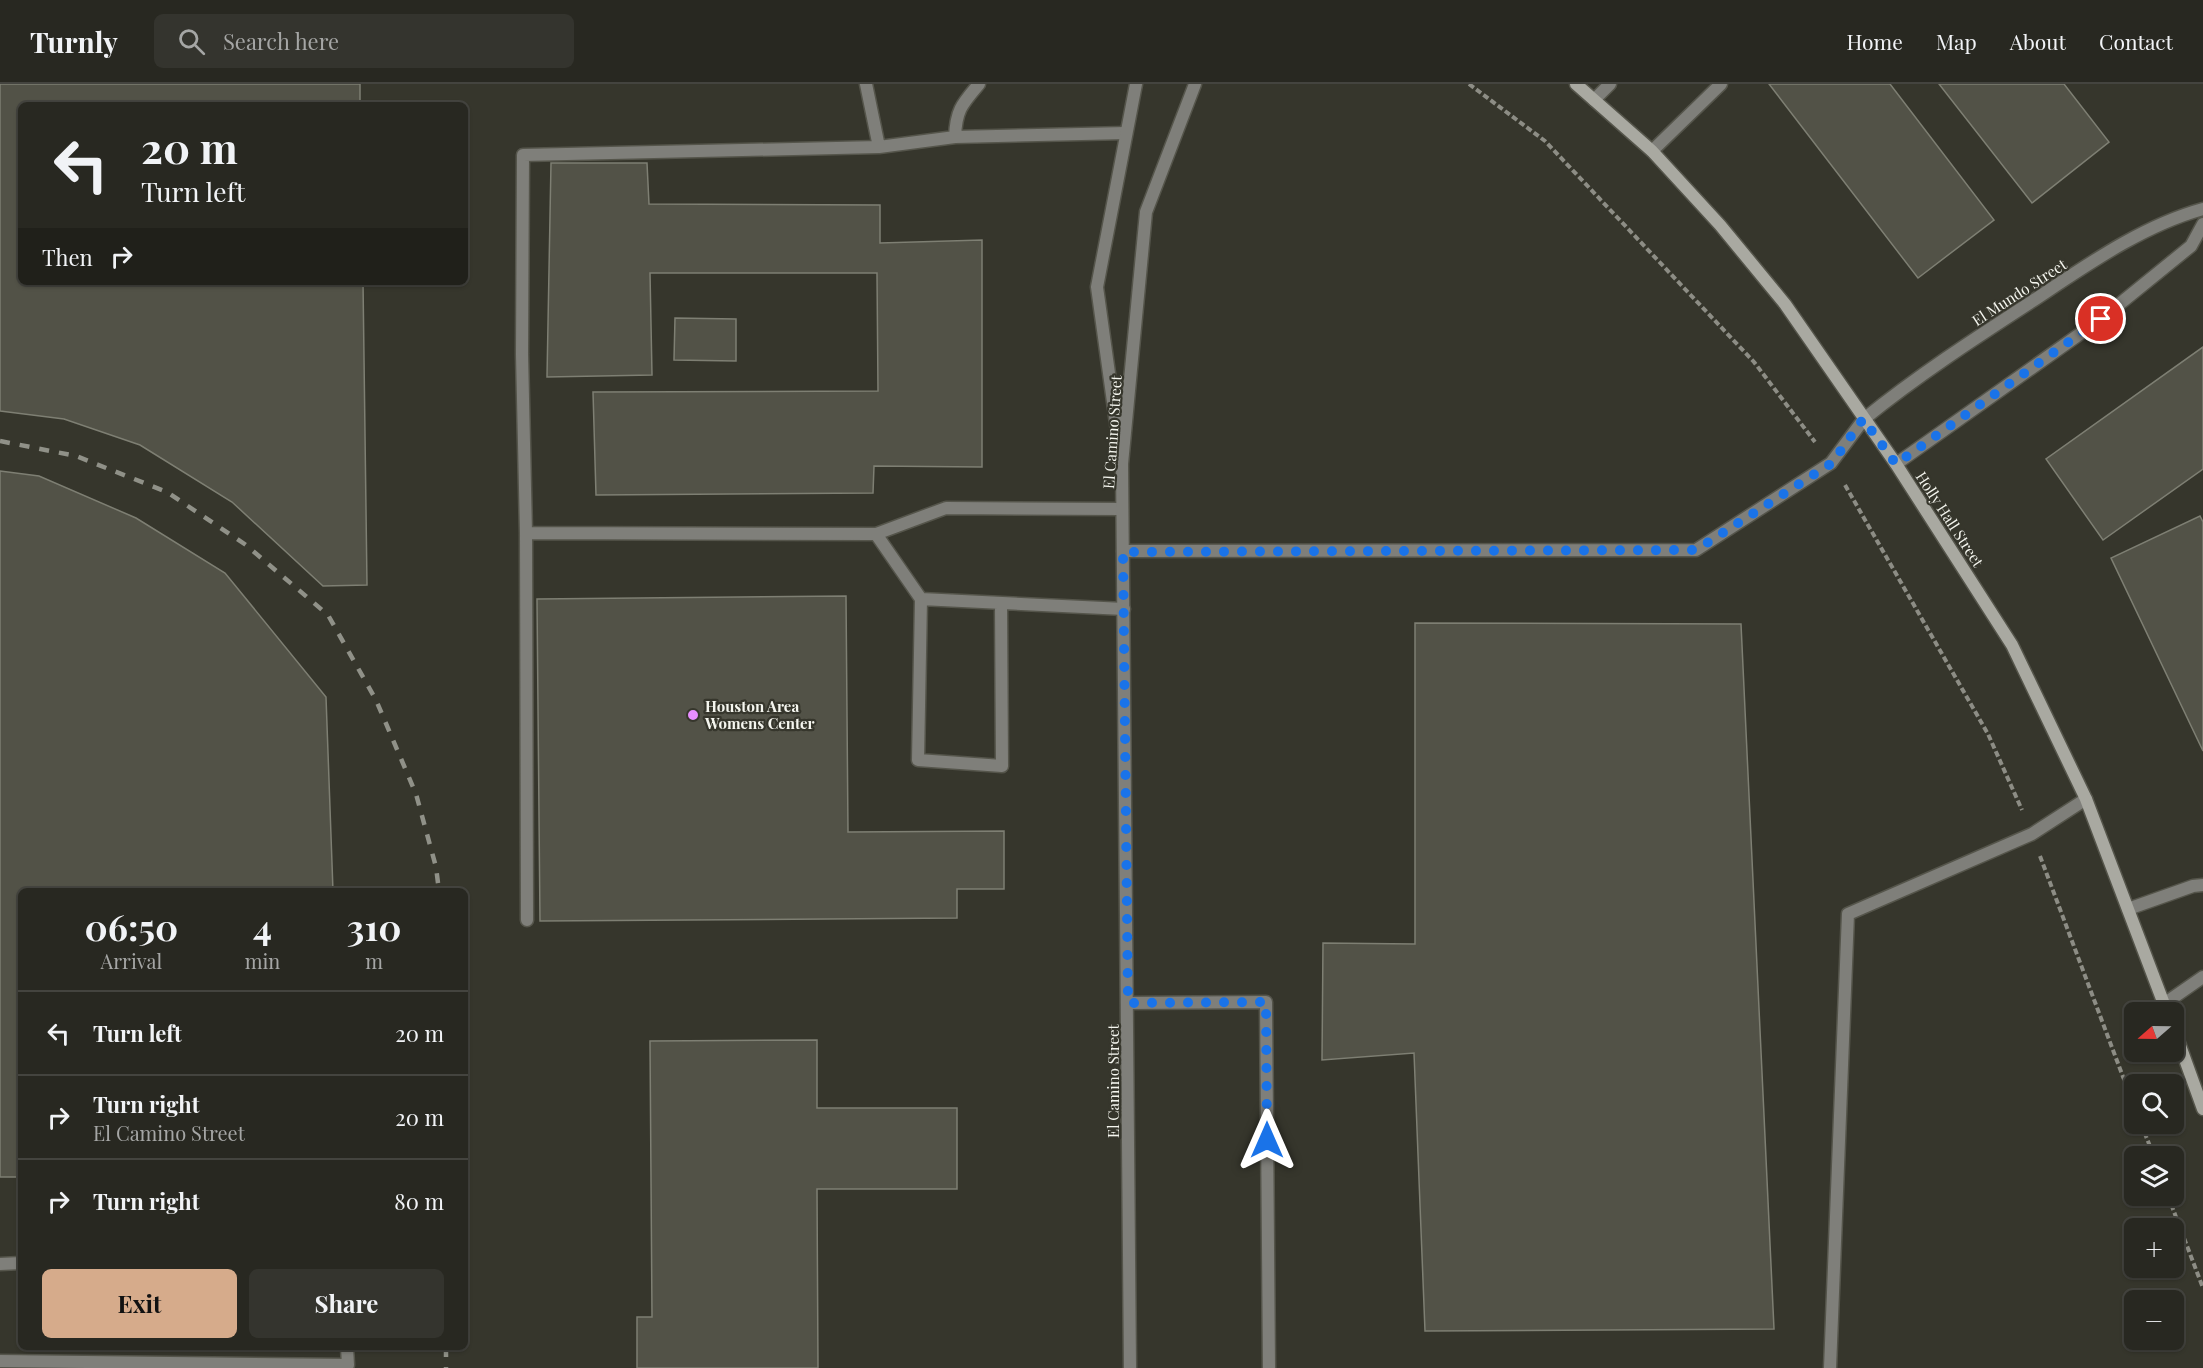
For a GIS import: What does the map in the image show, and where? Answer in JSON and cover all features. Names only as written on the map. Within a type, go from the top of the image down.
[{"type":"street","points":[[866,84],[879,147]]},
{"type":"street","points":[[955,136],[956,116],[965,99],[979,84]]},
{"type":"street","points":[[1122,464],[1097,287],[1136,84]]},
{"type":"street","name":"El Camino Street","points":[[1130,1368],[1122,464],[1146,212],[1195,84]]},
{"type":"street","name":"Holly Hall Street","points":[[1576,84],[1652,151],[1720,225],[1785,304],[1896,464],[2012,645],[2086,799],[2164,1002]]},
{"type":"street","points":[[1594,100],[1610,84]]},
{"type":"street","points":[[1652,151],[1720,84]]},
{"type":"street","points":[[527,920],[526,533],[522,354],[523,155],[879,147],[955,136],[1126,133]]},
{"type":"street","name":"El Mundo Street","points":[[1832,463],[1863,419],[1914,379],[2096,260],[2183,214],[2203,209]]},
{"type":"street","points":[[1896,464],[2101,319],[2191,246],[2203,224]]},
{"type":"street","points":[[1123,552],[1696,550],[1832,463]]},
{"type":"street","points":[[526,533],[876,534],[946,508],[1122,509]]},
{"type":"street","points":[[876,534],[921,599],[918,760],[1002,766],[1001,604]]},
{"type":"street","points":[[921,599],[1124,609]]},
{"type":"street","points":[[1830,1368],[1848,914],[2032,834],[2086,799]]},
{"type":"street","points":[[2128,909],[2193,886],[2203,885]]},
{"type":"street","points":[[2173,1002],[2203,977]]},
{"type":"street","points":[[1128,1003],[1266,1002],[1269,1368]]},
{"type":"street","points":[[2184,1056],[2203,1108]]},
{"type":"street","points":[[0,1264],[18,1263]]},
{"type":"street","points":[[0,1361],[348,1365],[347,1350]]},
{"type":"path","points":[[1469,84],[1545,141],[1754,363],[1832,463],[1988,734],[2032,834],[2124,1079]]},
{"type":"path","points":[[2172,1206],[2203,1288]]},
{"type":"building","points":[[0,84],[360,84],[360,102],[18,102],[18,285],[363,285],[367,585],[323,586],[232,502],[140,445],[64,419],[0,411]]},
{"type":"building","points":[[1769,84],[1890,84],[1994,220],[1918,278]]},
{"type":"building","points":[[1939,84],[2064,84],[2109,142],[2032,203]]},
{"type":"building","points":[[551,163],[647,163],[649,204],[880,205],[880,243],[982,240],[982,467],[874,466],[873,493],[596,495],[593,392],[878,391],[877,273],[650,273],[652,375],[547,377]]},
{"type":"building","points":[[675,318],[736,319],[736,361],[674,360]]},
{"type":"building","points":[[2203,347],[2203,469],[2103,540],[2046,459]]},
{"type":"building","points":[[0,471],[39,476],[136,518],[225,573],[326,697],[333,888],[18,888],[18,1177],[0,1177]]},
{"type":"building","points":[[2200,516],[2203,522],[2203,751],[2111,558]]},
{"type":"building","name":"Houston Area Womens Center","points":[[846,596],[848,832],[1004,831],[1004,889],[957,889],[957,918],[540,921],[537,599]]},
{"type":"building","points":[[1415,623],[1741,624],[1774,1329],[1425,1331],[1414,1053],[1322,1060],[1323,943],[1415,944]]},
{"type":"building","points":[[817,1040],[817,1108],[957,1108],[957,1189],[817,1189],[818,1368],[637,1368],[637,1317],[652,1317],[650,1041]]},
{"type":"railway","points":[[0,441],[76,456],[167,492],[246,545],[328,615],[376,700],[416,794],[436,867],[439,888]]},
{"type":"railway","points":[[446,1350],[446,1368]]},
{"type":"place","name":"Houston Area Womens Center","points":[[693,715]]},
{"type":"route","points":[[1267,1140],[1266,1002],[1128,1003],[1123,552],[1696,550],[1832,463],[1863,419],[1896,464],[2101,319]]}]
